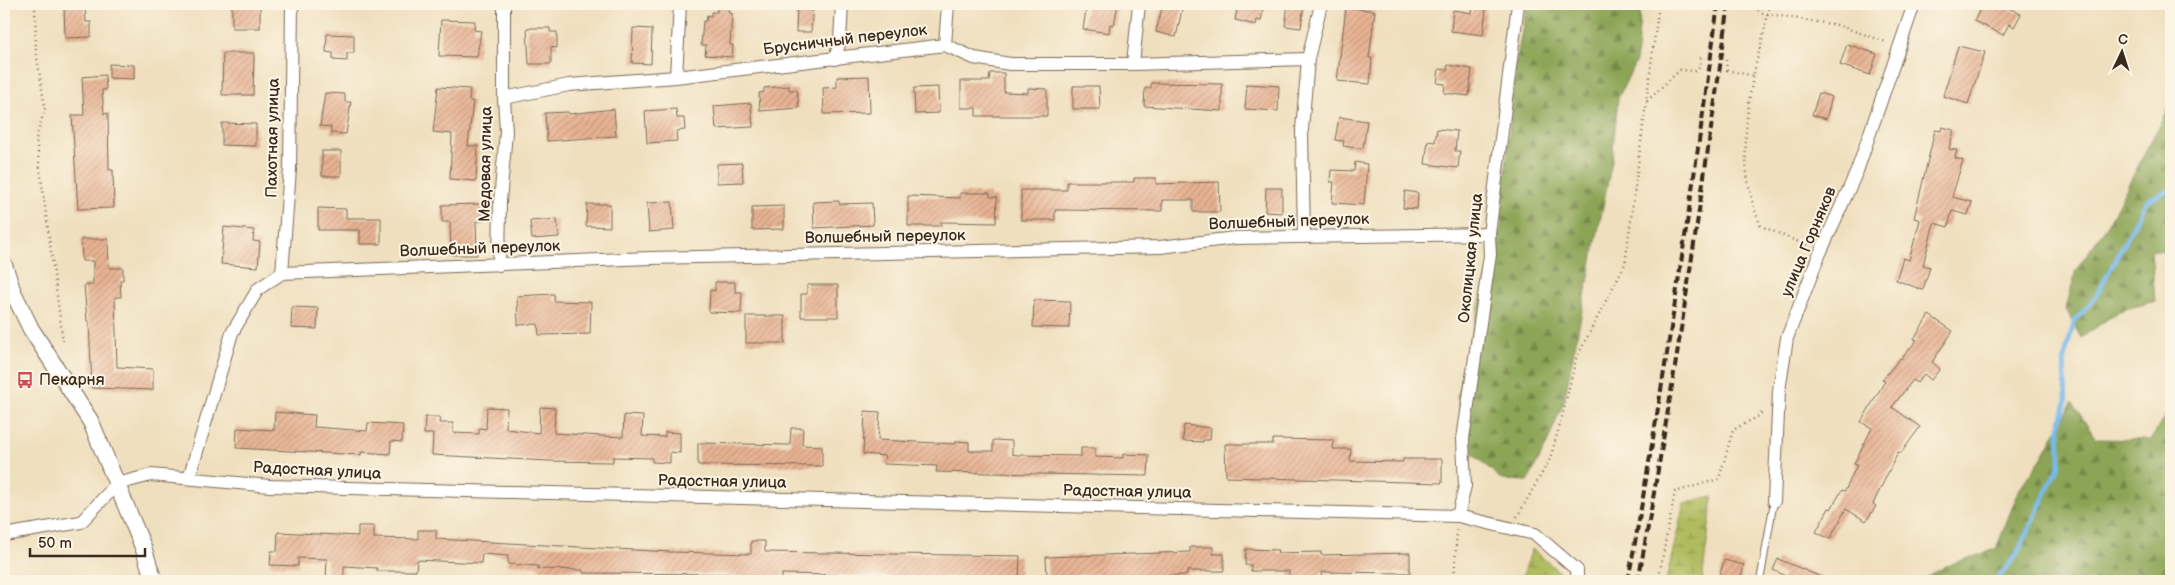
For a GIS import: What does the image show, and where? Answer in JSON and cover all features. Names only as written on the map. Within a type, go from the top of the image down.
[{"type":"street","name":"Пахотная улица","points":[[282,273],[290,169],[292,4]]},
{"type":"street","name":"Медовая улица","points":[[499,265],[500,202],[506,132],[504,4]]},
{"type":"street","points":[[676,77],[680,4]]},
{"type":"street","points":[[835,59],[840,41],[842,4]]},
{"type":"street","points":[[945,45],[948,4]]},
{"type":"street","points":[[1133,64],[1139,4]]},
{"type":"street","points":[[1304,236],[1302,130],[1308,59],[1320,4]]},
{"type":"street","name":"Околицкая улица","points":[[1458,516],[1465,486],[1463,439],[1490,256],[1489,234],[1518,4]]},
{"type":"street","name":"улица Горняков","points":[[1774,501],[1779,391],[1787,338],[1821,251],[1857,171],[1914,4]]},
{"type":"street","name":"Брусничный переулок","points":[[504,98],[569,85],[676,77],[835,59],[919,46],[945,45],[974,58],[1010,64],[1133,64],[1308,59]]},
{"type":"street","name":"Волшебный переулок","points":[[282,273],[650,258],[1160,247],[1235,238],[1489,234]]},
{"type":"street","points":[[4,265],[13,292],[31,329],[90,422],[143,547],[154,581]]},
{"type":"street","points":[[189,478],[232,333],[258,289],[282,273]]},
{"type":"street","name":"Радостная улица","points":[[117,484],[150,475],[270,486],[504,494],[1458,516],[1535,534],[1577,570],[1577,581]]},
{"type":"street","points":[[4,535],[81,522],[117,484]]},
{"type":"lane","points":[[1760,581],[1774,501]]},
{"type":"path","points":[[35,4],[36,51],[45,108],[36,139],[63,341]]},
{"type":"path","points":[[1508,528],[1523,511],[1550,459],[1576,360],[1625,264],[1660,4]]},
{"type":"path","points":[[1750,4],[1768,14],[1837,25],[1899,46]]},
{"type":"path","points":[[1769,4],[1748,109],[1746,169],[1754,210],[1761,226],[1821,251]]},
{"type":"path","points":[[1646,102],[1680,70],[1695,71],[1700,66],[1701,55]]},
{"type":"path","points":[[1726,60],[1727,70],[1754,76]]},
{"type":"path","points":[[1658,581],[1675,492],[1719,479],[1734,430],[1759,416],[1779,391]]},
{"type":"path","points":[[1454,581],[1458,516]]},
{"type":"green space","points":[[1527,4],[1641,4],[1636,61],[1618,98],[1612,161],[1564,401],[1546,446],[1528,481],[1502,480],[1469,450],[1457,397],[1470,337],[1501,229],[1514,74]]},
{"type":"green space","points":[[2171,103],[2171,253],[2151,250],[2155,301],[2119,311],[2081,338],[2066,309],[2076,270],[2107,226]]},
{"type":"green space","points":[[2072,402],[2096,439],[2151,440],[2171,406],[2171,581],[1921,581],[1946,566],[1996,549],[2019,490],[2043,456]]},
{"type":"green space","points":[[1713,496],[1702,581],[1666,581],[1684,503]]},
{"type":"green space","points":[[1532,549],[1570,581],[1521,581]]},
{"type":"building","points":[[232,4],[260,4],[260,28],[232,28]]},
{"type":"building","points":[[797,4],[813,4],[811,32],[796,32]]},
{"type":"building","points":[[1087,4],[1118,4],[1114,25],[1110,24],[1109,33],[1083,29]]},
{"type":"building","points":[[1163,4],[1183,5],[1176,37],[1156,32]]},
{"type":"building","points":[[1238,4],[1264,4],[1261,21],[1257,20],[1256,25],[1235,20]]},
{"type":"building","points":[[1288,4],[1304,4],[1301,28],[1285,26]]},
{"type":"building","points":[[1983,4],[2000,4],[2021,14],[2014,27],[2009,24],[2003,35],[1974,21]]},
{"type":"building","points":[[64,5],[85,5],[86,22],[91,22],[91,37],[65,38]]},
{"type":"building","points":[[717,5],[729,6],[728,13],[732,13],[730,45],[733,45],[732,57],[705,55],[706,45],[701,45],[703,21],[706,21],[707,15],[711,16],[711,12],[717,12]]},
{"type":"building","points":[[1346,7],[1375,11],[1369,58],[1372,58],[1370,84],[1337,81]]},
{"type":"building","points":[[1473,8],[1486,9],[1483,35],[1451,31],[1453,10],[1472,13]]},
{"type":"building","points":[[441,20],[475,21],[474,30],[481,31],[477,57],[439,56]]},
{"type":"building","points":[[527,28],[550,28],[550,32],[557,32],[557,48],[551,47],[551,64],[529,64]]},
{"type":"building","points":[[633,28],[652,29],[651,64],[632,63]]},
{"type":"building","points":[[327,34],[354,35],[354,53],[347,53],[347,61],[333,60],[333,53],[326,52]]},
{"type":"building","points":[[1847,44],[1877,54],[1870,75],[1840,65]]},
{"type":"building","points":[[1958,46],[1985,52],[1968,104],[1943,96]]},
{"type":"building","points":[[223,53],[254,53],[253,95],[222,95]]},
{"type":"building","points":[[109,64],[134,65],[134,79],[109,78]]},
{"type":"building","points":[[1448,65],[1472,69],[1469,96],[1444,93],[1445,84],[1437,83],[1439,69],[1447,70]]},
{"type":"building","points":[[990,73],[1004,73],[1004,92],[1028,93],[1028,88],[1047,89],[1047,116],[976,116],[976,108],[961,108],[961,81],[989,81]]},
{"type":"building","points":[[105,75],[106,90],[102,90],[104,114],[108,113],[109,170],[113,170],[114,208],[78,209],[72,115],[84,115],[82,77]]},
{"type":"building","points":[[869,76],[870,113],[824,114],[823,88],[837,87],[837,77]]},
{"type":"building","points":[[1151,83],[1222,84],[1222,111],[1144,106],[1145,88],[1151,88]]},
{"type":"building","points":[[1247,84],[1279,86],[1278,111],[1245,109]]},
{"type":"building","points":[[789,86],[789,90],[797,90],[799,108],[760,111],[759,93],[764,92],[764,88]]},
{"type":"building","points":[[1073,86],[1099,86],[1100,109],[1073,109]]},
{"type":"building","points":[[438,87],[470,89],[469,101],[473,101],[468,146],[478,146],[476,181],[450,179],[452,134],[433,132]]},
{"type":"building","points":[[938,87],[939,113],[915,114],[914,88]]},
{"type":"building","points":[[325,93],[345,94],[345,102],[351,102],[346,134],[331,133],[331,127],[320,126]]},
{"type":"building","points":[[1819,93],[1832,97],[1826,119],[1812,115]]},
{"type":"building","points":[[751,103],[753,127],[716,129],[714,106]]},
{"type":"building","points":[[614,109],[616,136],[547,141],[545,113],[568,112],[569,114]]},
{"type":"building","points":[[676,109],[677,118],[684,118],[685,130],[676,131],[677,141],[647,143],[645,111]]},
{"type":"building","points":[[1339,117],[1367,121],[1363,149],[1343,146],[1344,141],[1335,140]]},
{"type":"building","points":[[222,123],[256,124],[256,146],[222,145]]},
{"type":"building","points":[[1942,127],[1954,130],[1949,149],[1957,150],[1955,158],[1963,160],[1952,197],[1972,202],[1968,215],[1952,211],[1948,227],[1934,223],[1923,265],[1930,267],[1923,290],[1896,280],[1903,258],[1909,260],[1920,220],[1914,218],[1935,130],[1941,131]]},
{"type":"building","points":[[1437,129],[1457,131],[1455,151],[1460,151],[1458,168],[1425,164],[1428,141],[1435,142]]},
{"type":"building","points":[[322,151],[341,151],[341,176],[322,176]]},
{"type":"building","points":[[1355,162],[1367,164],[1364,205],[1332,203],[1334,182],[1330,182],[1331,170],[1354,171]]},
{"type":"building","points":[[742,163],[743,182],[717,183],[717,164]]},
{"type":"building","points":[[1134,178],[1156,178],[1156,184],[1219,182],[1220,212],[1193,212],[1193,200],[1162,200],[1162,211],[1055,210],[1055,220],[1021,220],[1021,190],[1067,190],[1067,182],[1134,182]]},
{"type":"building","points":[[1266,188],[1282,188],[1282,213],[1265,212]]},
{"type":"building","points":[[1405,191],[1418,193],[1417,209],[1403,208]]},
{"type":"building","points":[[960,193],[990,193],[990,197],[997,197],[996,223],[941,222],[941,226],[908,226],[908,196],[960,198]]},
{"type":"building","points":[[839,201],[839,204],[872,203],[873,225],[814,228],[813,202]]},
{"type":"building","points":[[672,202],[674,230],[649,232],[647,203]]},
{"type":"building","points":[[482,204],[483,221],[476,221],[477,255],[451,255],[450,222],[442,222],[442,205]]},
{"type":"building","points":[[587,204],[610,204],[610,227],[586,226]]},
{"type":"building","points":[[784,206],[784,229],[752,230],[752,207]]},
{"type":"building","points":[[318,208],[346,209],[346,218],[381,218],[381,244],[360,244],[360,230],[318,230]]},
{"type":"building","points":[[557,219],[559,237],[532,239],[530,221]]},
{"type":"building","points":[[224,227],[254,230],[253,241],[260,242],[258,267],[221,264]]},
{"type":"building","points":[[81,239],[108,239],[109,268],[123,268],[123,280],[120,280],[121,297],[115,297],[117,367],[153,369],[153,390],[92,388],[89,321],[87,321],[84,285],[93,285],[93,261],[82,261]]},
{"type":"building","points":[[715,282],[735,282],[735,292],[742,292],[741,313],[709,312],[710,290],[715,291]]},
{"type":"building","points":[[807,285],[838,285],[838,317],[801,317],[801,294],[807,294]]},
{"type":"building","points":[[554,294],[554,301],[591,302],[590,334],[539,335],[538,324],[518,325],[517,296]]},
{"type":"building","points":[[1034,300],[1070,301],[1069,328],[1033,327]]},
{"type":"building","points":[[292,307],[318,308],[317,329],[291,328]]},
{"type":"building","points":[[1929,315],[1953,331],[1932,362],[1940,369],[1931,380],[1924,374],[1917,383],[1913,380],[1892,407],[1920,427],[1901,453],[1898,452],[1873,504],[1876,506],[1866,521],[1846,509],[1830,539],[1816,532],[1829,508],[1831,509],[1842,490],[1845,491],[1857,465],[1854,464],[1872,428],[1861,422],[1885,381],[1882,380],[1917,340],[1914,339]]},
{"type":"building","points":[[746,316],[785,316],[785,343],[746,343]]},
{"type":"building","points":[[487,407],[507,408],[506,429],[539,433],[540,407],[555,408],[554,433],[623,437],[624,415],[643,416],[642,436],[665,437],[665,432],[680,433],[680,453],[670,452],[670,463],[652,462],[652,458],[613,457],[613,462],[432,455],[433,434],[424,434],[425,417],[440,417],[439,423],[453,423],[453,433],[479,434],[479,428],[486,429]]},
{"type":"building","points":[[865,411],[880,412],[878,440],[956,444],[956,441],[969,442],[969,451],[993,451],[993,440],[1012,441],[1012,454],[1018,455],[1081,456],[1081,448],[1095,448],[1095,457],[1123,458],[1123,454],[1149,455],[1148,476],[936,472],[937,466],[884,464],[885,456],[863,454]]},
{"type":"building","points":[[275,412],[315,415],[314,427],[367,431],[368,423],[403,425],[402,442],[391,441],[390,454],[361,452],[361,455],[236,448],[237,428],[274,430]]},
{"type":"building","points":[[1184,425],[1211,428],[1210,440],[1203,440],[1203,442],[1183,441]]},
{"type":"building","points":[[791,428],[803,428],[802,445],[822,446],[822,466],[698,465],[698,443],[790,445]]},
{"type":"building","points":[[1273,439],[1334,440],[1333,449],[1351,449],[1350,461],[1403,462],[1403,459],[1442,459],[1442,483],[1226,477],[1225,444],[1273,444]]},
{"type":"building","points":[[358,526],[374,526],[374,538],[418,539],[418,530],[436,530],[436,539],[671,552],[751,554],[751,541],[765,541],[765,552],[1020,556],[1019,581],[946,577],[946,581],[890,581],[890,576],[782,574],[782,580],[764,579],[764,581],[748,581],[748,576],[729,576],[729,574],[583,573],[583,570],[538,569],[538,566],[508,564],[508,556],[482,554],[481,563],[417,560],[416,571],[377,571],[377,568],[344,566],[344,581],[326,580],[327,559],[298,558],[298,566],[270,565],[271,551],[277,551],[278,532],[358,536]]},
{"type":"building","points":[[1190,547],[1213,547],[1213,554],[1224,554],[1224,571],[1187,571],[1187,575],[1158,576],[1158,581],[1097,581],[1097,574],[1047,577],[1046,557],[1190,552]]},
{"type":"building","points":[[1246,549],[1278,550],[1277,553],[1321,552],[1321,555],[1410,553],[1410,573],[1321,572],[1322,580],[1289,581],[1289,571],[1251,571],[1251,565],[1245,565]]},
{"type":"building","points":[[1778,559],[1831,581],[1782,581],[1784,575],[1773,570]]},
{"type":"building","points":[[1724,560],[1744,565],[1740,581],[1718,581]]},
{"type":"waterway","points":[[1996,581],[2017,554],[2060,463],[2059,428],[2066,401],[2064,359],[2074,322],[2096,296],[2147,200],[2168,191],[2171,195]]},
{"type":"railway","points":[[1628,581],[1676,293],[1718,4]]},
{"type":"railway","points":[[1638,581],[1675,365],[1729,4]]},
{"type":"place","name":"Пекарня","points":[[25,380]]}]
